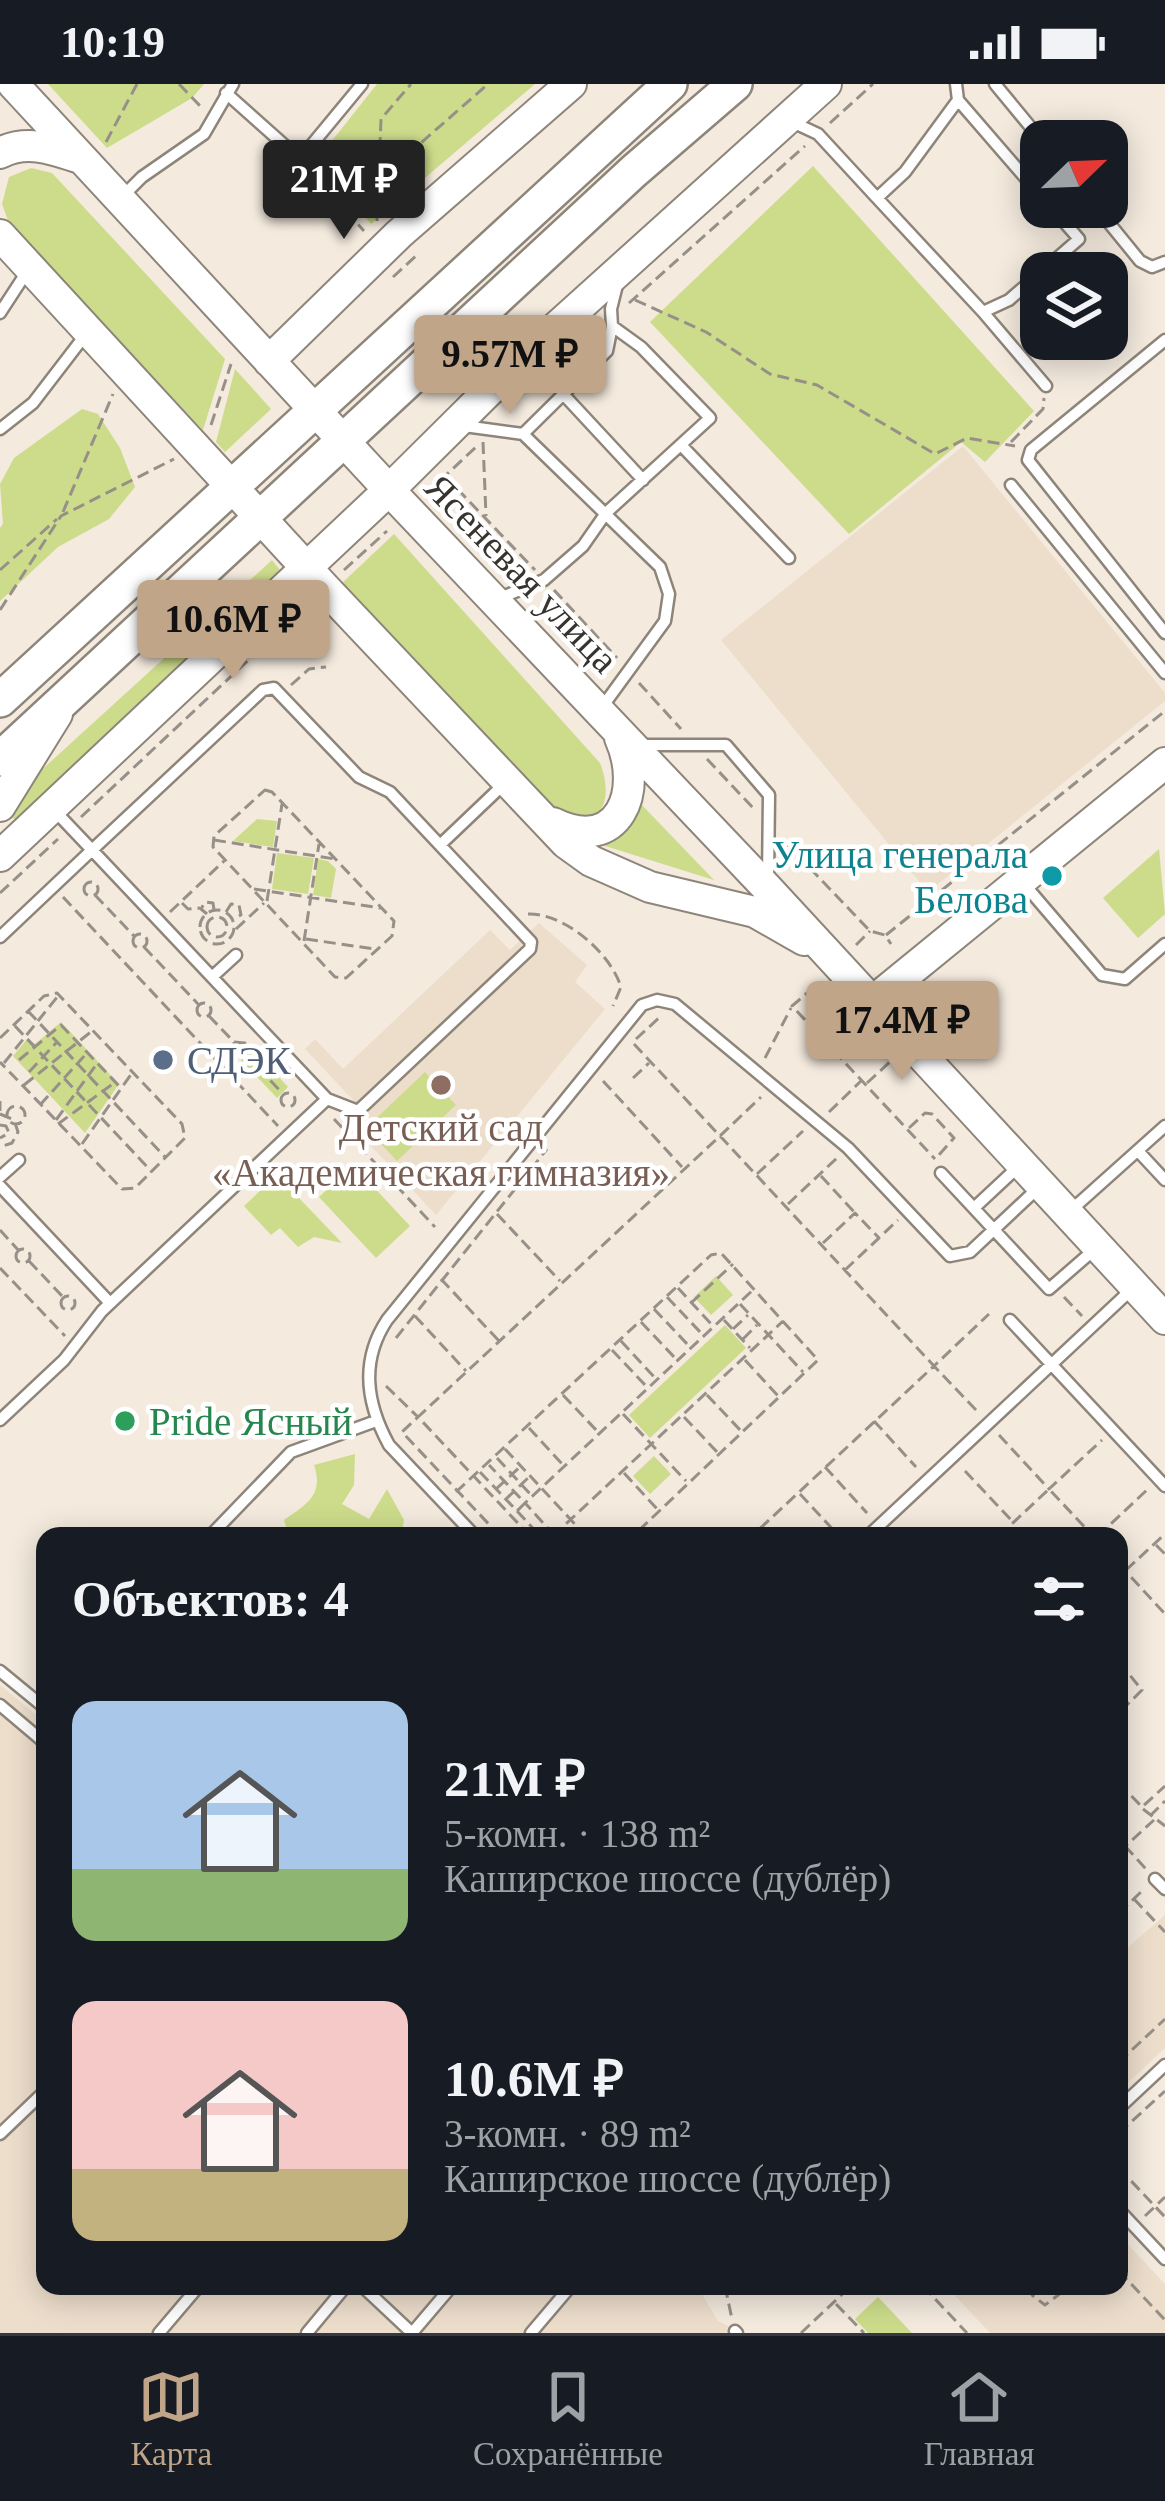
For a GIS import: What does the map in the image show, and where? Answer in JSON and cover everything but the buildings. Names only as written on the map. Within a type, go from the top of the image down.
[{"type":"main road","name":"Ясеневая улица","points":[[13,84],[93,150],[118,200],[768,889],[840,953],[872,1002],[1165,1319]]},
{"type":"main road","points":[[269,361],[399,234],[571,84]]},
{"type":"main road","points":[[0,700],[670,84]]},
{"type":"main road","points":[[0,759],[634,171],[736,84]]},
{"type":"main road","points":[[0,856],[64,821],[320,574],[389,490],[454,424],[621,266],[826,84]]},
{"type":"main road","points":[[0,153],[13,146],[32,145],[93,150]]},
{"type":"main road","name":"Ясеневая улица","points":[[0,235],[259,516],[320,574],[536,815],[591,861],[650,887],[754,912],[840,953]]},
{"type":"main road","points":[[0,806],[68,695]]},
{"type":"main road","points":[[536,815],[565,829],[587,832],[605,829],[624,809],[630,762],[615,728]]},
{"type":"main road","points":[[872,1002],[1165,763]]},
{"type":"lane","points":[[118,200],[142,177],[204,134],[230,88],[300,159],[362,84]]},
{"type":"lane","points":[[956,84],[958,100],[1020,172]]},
{"type":"lane","points":[[995,84],[1025,120]]},
{"type":"lane","points":[[877,198],[905,172],[958,100]]},
{"type":"lane","points":[[785,119],[818,134],[1046,386]]},
{"type":"lane","points":[[983,312],[1009,300],[1079,239],[1069,228]]},
{"type":"lane","points":[[1113,228],[1140,261],[1155,268],[1165,262]]},
{"type":"lane","points":[[523,434],[607,351],[621,266]]},
{"type":"lane","points":[[0,313],[30,267]]},
{"type":"lane","points":[[494,601],[544,580],[583,546],[606,513],[710,418],[641,347],[612,326]]},
{"type":"lane","points":[[0,429],[33,403],[88,331]]},
{"type":"lane","points":[[1165,340],[1031,450],[1028,460],[1165,633]]},
{"type":"lane","points":[[564,395],[643,480]]},
{"type":"lane","points":[[454,424],[523,434],[660,567],[669,594],[665,621],[628,671],[615,728],[695,745],[726,745],[769,795],[768,889]]},
{"type":"lane","points":[[681,445],[789,558]]},
{"type":"lane","points":[[1011,485],[1165,673]]},
{"type":"lane","points":[[0,937],[92,850],[262,690],[271,687],[358,777],[390,792],[531,942],[530,949],[358,1112],[324,1102],[212,977],[92,850],[64,821]]},
{"type":"lane","points":[[440,845],[506,783]]},
{"type":"lane","points":[[1021,881],[1102,975],[1125,979],[1165,944]]},
{"type":"lane","points":[[212,977],[236,955]]},
{"type":"lane","points":[[466,1527],[389,1445],[376,1421],[368,1387],[374,1346],[387,1320],[642,1005],[657,1000],[675,1004],[848,1148],[950,1256],[970,1252],[994,1230],[1031,1175]]},
{"type":"lane","points":[[0,1420],[74,1347],[110,1303],[324,1102]]},
{"type":"lane","points":[[1067,1214],[1165,1126]]},
{"type":"lane","points":[[1138,1150],[1165,1180]]},
{"type":"lane","points":[[19,1160],[0,1182],[110,1303]]},
{"type":"lane","points":[[940,1173],[1047,1287],[1054,1287],[1097,1246]]},
{"type":"lane","points":[[974,1208],[1031,1175]]},
{"type":"lane","points":[[879,1526],[1134,1287]]},
{"type":"lane","points":[[1010,1320],[1162,1483]]},
{"type":"lane","points":[[219,1527],[291,1452],[376,1421]]},
{"type":"lane","points":[[0,1672],[36,1698]]},
{"type":"lane","points":[[0,1705],[36,1735]]},
{"type":"lane","points":[[1128,2100],[1165,2065]]},
{"type":"lane","points":[[0,2134],[36,2100]]},
{"type":"lane","points":[[1128,2220],[1165,2259]]},
{"type":"lane","points":[[159,2333],[191,2295]]},
{"type":"lane","points":[[307,2333],[339,2295]]},
{"type":"lane","points":[[372,2295],[412,2333],[444,2295]]},
{"type":"lane","points":[[531,2333],[563,2295]]},
{"type":"path","points":[[93,150],[137,84]]},
{"type":"path","points":[[179,84],[212,119]]},
{"type":"path","points":[[377,227],[381,118],[411,84]]},
{"type":"path","points":[[379,181],[488,84]]},
{"type":"path","points":[[616,308],[635,300],[873,84]]},
{"type":"path","points":[[300,159],[368,235]]},
{"type":"path","points":[[392,278],[417,254],[414,251]]},
{"type":"path","points":[[635,300],[706,332],[770,374],[817,385],[935,454],[967,438],[1010,443],[1043,409],[1046,386]]},
{"type":"path","points":[[208,436],[231,364]]},
{"type":"path","points":[[0,610],[61,516],[114,392]]},
{"type":"path","points":[[426,494],[482,440],[487,519]]},
{"type":"path","points":[[0,570],[61,516],[175,458]]},
{"type":"path","points":[[445,476],[769,826],[870,931],[885,935],[891,944]]},
{"type":"path","points":[[320,574],[387,531]]},
{"type":"path","points":[[0,893],[64,821],[307,605]]},
{"type":"path","points":[[281,694],[305,671],[326,668]]},
{"type":"path","points":[[885,935],[1165,711]]},
{"type":"path","points":[[262,791],[272,792],[382,908],[395,928],[343,978],[335,976],[212,840],[262,791]]},
{"type":"path","points":[[201,909],[209,901],[210,914],[200,929],[209,942],[222,943],[266,903],[282,802]]},
{"type":"path","points":[[212,840],[335,859]]},
{"type":"path","points":[[304,941],[319,842]]},
{"type":"path","points":[[160,922],[226,860]]},
{"type":"path","points":[[54,886],[288,1136]]},
{"type":"path","points":[[253,889],[382,908]]},
{"type":"path","points":[[95,895],[134,936],[145,936],[145,946]]},
{"type":"path","points":[[181,902],[188,909],[229,916],[233,932]]},
{"type":"path","points":[[509,919],[547,915],[573,929],[617,975],[621,991],[613,1006]]},
{"type":"path","points":[[840,953],[870,931]]},
{"type":"path","points":[[134,936],[133,944],[145,946],[199,1005],[200,1016],[209,1016]]},
{"type":"path","points":[[304,941],[377,950]]},
{"type":"path","points":[[933,984],[944,1000]]},
{"type":"path","points":[[757,1072],[792,1006],[814,987]]},
{"type":"path","points":[[0,1037],[49,993],[58,994],[184,1128],[182,1143],[135,1187],[122,1190],[2,1066],[58,994]]},
{"type":"path","points":[[199,1005],[209,1004],[209,1016],[234,1042],[244,1043],[245,1053],[283,1094]]},
{"type":"path","points":[[792,1006],[935,1159],[940,1173]]},
{"type":"path","points":[[28,1011],[166,1158]]},
{"type":"path","points":[[627,1049],[668,1011]]},
{"type":"path","points":[[14,1024],[152,1172]]},
{"type":"path","points":[[19,1060],[61,1025],[121,1088]]},
{"type":"path","points":[[22,1086],[93,1030]]},
{"type":"path","points":[[29,1072],[57,1042]]},
{"type":"path","points":[[234,1042],[234,1054],[245,1053]]},
{"type":"path","points":[[633,1042],[934,1366],[761,1527]]},
{"type":"path","points":[[40,1105],[87,1052]]},
{"type":"path","points":[[633,1078],[651,1061]]},
{"type":"path","points":[[57,1123],[97,1063]]},
{"type":"path","points":[[609,1071],[602,1080],[684,1169]]},
{"type":"path","points":[[80,1147],[133,1072]]},
{"type":"path","points":[[756,1175],[862,1080]]},
{"type":"path","points":[[57,1123],[115,1082]]},
{"type":"path","points":[[492,1527],[402,1432],[767,1091]]},
{"type":"path","points":[[0,1102],[0,1112],[16,1124],[15,1139],[3,1147]]},
{"type":"path","points":[[324,1102],[435,1227]]},
{"type":"path","points":[[8,1115],[11,1107],[22,1108],[24,1119],[16,1124]]},
{"type":"path","points":[[908,1130],[930,1113],[952,1136],[952,1143],[935,1159]]},
{"type":"path","points":[[0,1125],[8,1128],[0,1156]]},
{"type":"path","points":[[393,1343],[549,1146]]},
{"type":"path","points":[[786,1207],[848,1148]]},
{"type":"path","points":[[819,1175],[879,1238]]},
{"type":"path","points":[[845,1270],[908,1211]]},
{"type":"path","points":[[496,1212],[562,1283]]},
{"type":"path","points":[[821,1244],[855,1213]]},
{"type":"path","points":[[0,1230],[19,1250],[29,1251],[29,1261],[63,1297]]},
{"type":"path","points":[[19,1250],[18,1261],[29,1261]]},
{"type":"path","points":[[458,1491],[715,1252],[733,1264],[818,1357],[806,1375],[642,1527]]},
{"type":"path","points":[[691,1303],[733,1264]]},
{"type":"path","points":[[430,1267],[499,1342]]},
{"type":"path","points":[[0,1268],[74,1347]]},
{"type":"path","points":[[676,1286],[714,1327]]},
{"type":"path","points":[[1054,1287],[1092,1327]]},
{"type":"path","points":[[511,1516],[755,1288]]},
{"type":"path","points":[[666,1296],[704,1336]]},
{"type":"path","points":[[739,1303],[806,1375]]},
{"type":"path","points":[[653,1308],[691,1348]]},
{"type":"path","points":[[733,1329],[749,1314]]},
{"type":"path","points":[[414,1315],[467,1372]]},
{"type":"path","points":[[723,1318],[752,1350]]},
{"type":"path","points":[[640,1320],[678,1360]]},
{"type":"path","points":[[563,1527],[784,1320]]},
{"type":"path","points":[[742,1340],[759,1324]]},
{"type":"path","points":[[620,1340],[657,1380]]},
{"type":"path","points":[[610,1348],[648,1388]]},
{"type":"path","points":[[743,1358],[780,1398]]},
{"type":"path","points":[[386,1373],[384,1386],[393,1389],[521,1527]]},
{"type":"path","points":[[562,1393],[599,1433]]},
{"type":"path","points":[[706,1394],[743,1433]]},
{"type":"path","points":[[622,1412],[688,1484]]},
{"type":"path","points":[[682,1415],[720,1455]]},
{"type":"path","points":[[874,1421],[918,1468]]},
{"type":"path","points":[[527,1426],[564,1466]]},
{"type":"path","points":[[504,1448],[578,1527]]},
{"type":"path","points":[[495,1456],[533,1496]]},
{"type":"path","points":[[487,1463],[546,1527]]},
{"type":"path","points":[[496,1489],[521,1466]]},
{"type":"path","points":[[825,1467],[879,1526]]},
{"type":"path","points":[[479,1471],[532,1527]]},
{"type":"path","points":[[965,1471],[1014,1522]]},
{"type":"path","points":[[622,1472],[659,1511]]},
{"type":"path","points":[[506,1499],[531,1476]]},
{"type":"path","points":[[1106,1527],[1162,1483]]},
{"type":"path","points":[[1009,1527],[1049,1489],[1086,1527]]},
{"type":"path","points":[[798,1492],[831,1527]]},
{"type":"path","points":[[1128,1568],[1165,1534]]},
{"type":"path","points":[[1155,1543],[1165,1554]]},
{"type":"path","points":[[1128,1574],[1165,1614]]},
{"type":"path","points":[[1128,1672],[1142,1688],[1129,1704]]},
{"type":"path","points":[[1142,1807],[1165,1786]]},
{"type":"path","points":[[1128,1792],[1165,1826]]},
{"type":"path","points":[[1128,1843],[1165,1802],[1156,1793]]},
{"type":"path","points":[[1128,1849],[1160,1884],[1128,1905]]},
{"type":"path","points":[[1134,1899],[1165,1932]]},
{"type":"path","points":[[1128,2054],[1165,2019]]},
{"type":"path","points":[[1128,2125],[1165,2090]]},
{"type":"path","points":[[1128,2178],[1165,2217]]},
{"type":"path","points":[[1134,2226],[1165,2197]]},
{"type":"path","points":[[1128,2281],[1165,2320]]},
{"type":"path","points":[[727,2295],[736,2332]]},
{"type":"path","points":[[801,2333],[842,2295]]},
{"type":"path","points":[[931,2295],[967,2333]]},
{"type":"path","points":[[1032,2295],[1045,2305],[1058,2295]]},
{"type":"path","points":[[835,2302],[864,2333]]},
{"type":"path","points":[[956,2333],[962,2328]]},
{"type":"shaded area","points":[[963,446],[1165,693],[1165,701],[928,892],[721,640]]},
{"type":"shaded area","name":"Детский сад «Академическая гимназия»","points":[[539,923],[587,965],[575,982],[605,1009],[436,1215],[341,1114],[354,1101],[305,1049],[315,1039],[343,1069],[490,930],[510,950]]},
{"type":"shaded area","points":[[0,1685],[36,1715],[36,2295],[702,2295],[718,2321],[732,2328],[731,2333],[0,2333]]},
{"type":"shaded area","points":[[1165,1915],[1165,2048],[1128,2083],[1128,1947]]},
{"type":"shaded area","points":[[1128,2245],[1165,2284],[1165,2333],[990,2333],[954,2295],[1128,2295]]},
{"type":"green space","points":[[48,84],[204,84],[192,98],[107,148]]},
{"type":"green space","points":[[377,84],[535,84],[371,224],[316,161]]},
{"type":"green space","points":[[813,166],[1034,411],[985,462],[961,442],[849,534],[650,322]]},
{"type":"green space","points":[[31,168],[52,173],[225,359],[203,430],[9,223],[2,204],[9,177]]},
{"type":"green space","points":[[235,369],[271,409],[225,452],[216,442]]},
{"type":"green space","points":[[82,409],[98,414],[120,448],[135,487],[109,519],[58,547],[0,601],[0,484],[14,458]]},
{"type":"green space","points":[[394,534],[600,763],[606,789],[598,812],[581,818],[552,810],[341,584]]},
{"type":"green space","points":[[272,560],[280,570],[18,820],[5,815],[36,775]]},
{"type":"green space","points":[[639,802],[714,880],[602,845],[619,833]]},
{"type":"green space","points":[[257,819],[277,821],[273,847],[233,841]]},
{"type":"green space","points":[[1159,849],[1165,914],[1138,938],[1103,898]]},
{"type":"green space","points":[[277,853],[314,858],[308,894],[272,889]]},
{"type":"green space","points":[[318,859],[336,869],[331,898],[313,895]]},
{"type":"green space","points":[[61,1022],[119,1084],[85,1133],[13,1056],[28,1038],[35,1044]]},
{"type":"green space","points":[[253,1049],[288,1087],[277,1098],[241,1060]]},
{"type":"green space","points":[[425,1072],[456,1105],[397,1161],[366,1128]]},
{"type":"green space","points":[[353,1165],[410,1226],[376,1258],[319,1197]]},
{"type":"green space","points":[[277,1175],[342,1243],[314,1237],[298,1247],[280,1228],[271,1235],[244,1206]]},
{"type":"green space","points":[[716,1276],[733,1295],[711,1315],[694,1297]]},
{"type":"green space","points":[[725,1325],[746,1348],[650,1438],[629,1415]]},
{"type":"green space","points":[[355,1454],[354,1485],[342,1504],[369,1519],[387,1489],[404,1520],[403,1527],[286,1527],[284,1520],[315,1491],[314,1465]]},
{"type":"green space","points":[[654,1456],[671,1474],[650,1494],[633,1476]]},
{"type":"green space","points":[[878,2297],[912,2333],[868,2333],[855,2319]]},
{"type":"place","name":"Улица генерала Белова","points":[[1052,876]]},
{"type":"place","name":"СДЭК","points":[[163,1060]]},
{"type":"place","name":"Детский сад «Академическая гимназия»","points":[[441,1085]]},
{"type":"place","name":"Pride Ясный","points":[[125,1421]]}]
